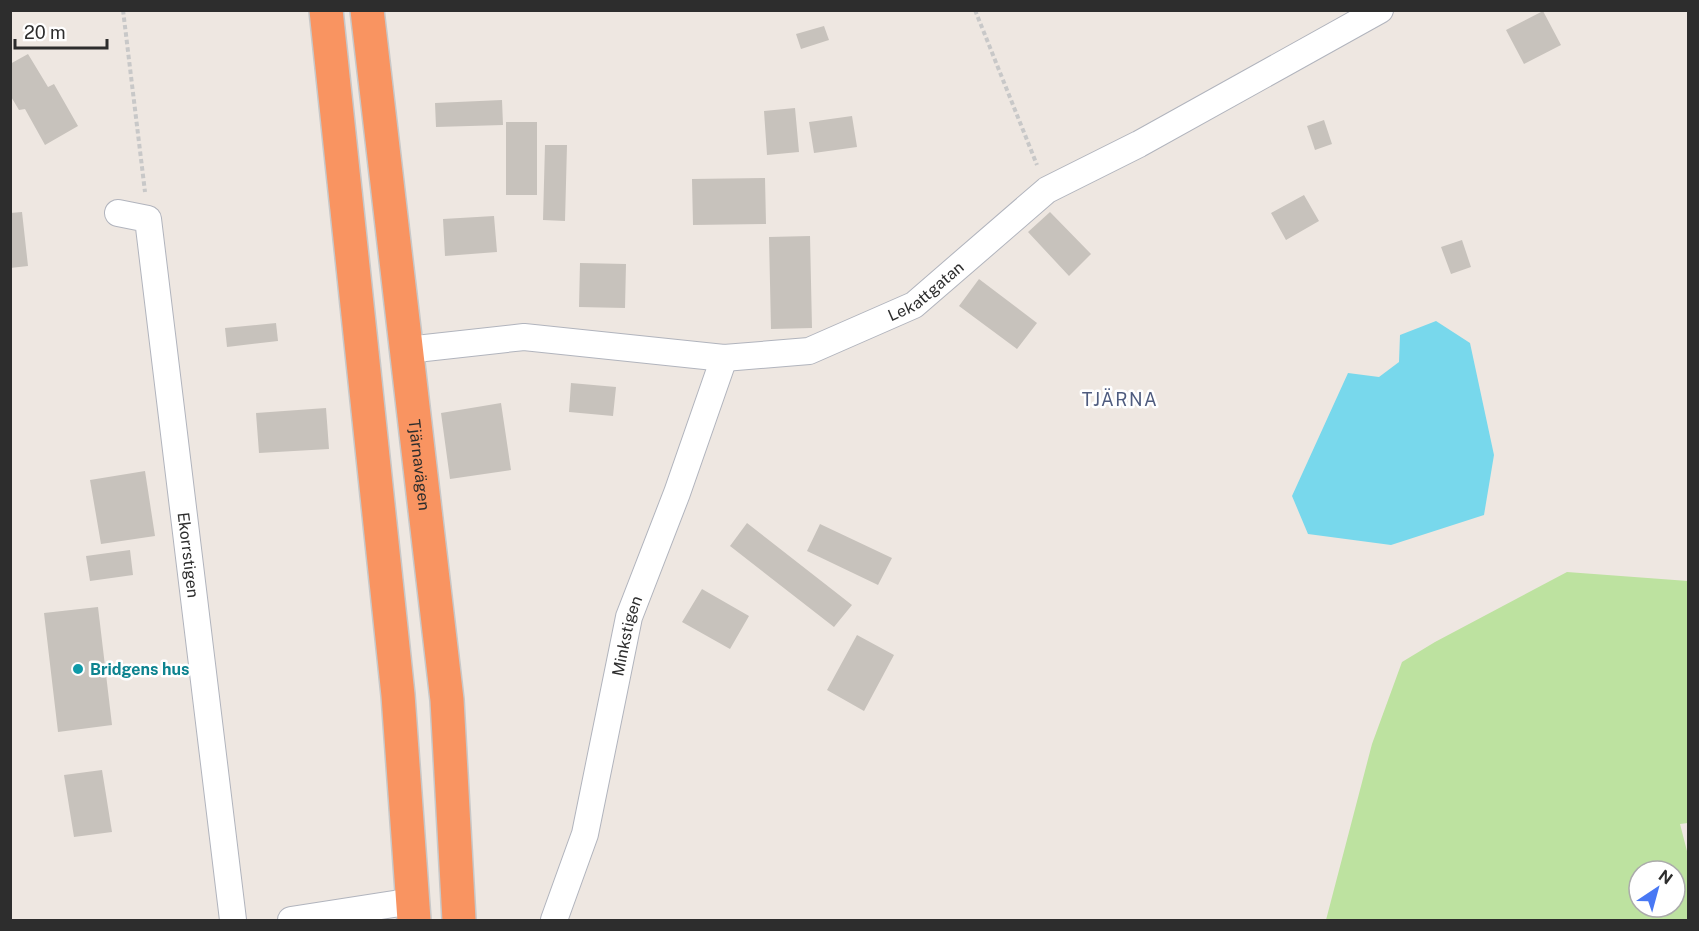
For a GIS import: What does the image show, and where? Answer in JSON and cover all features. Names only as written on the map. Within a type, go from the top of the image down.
[{"type":"highway","points":[[326,10],[398,695],[414,911]]},
{"type":"highway","name":"Tjärnavägen","points":[[368,10],[447,700],[459,921]]},
{"type":"street","name":"Lekattgatan","points":[[407,350],[524,337],[724,358],[809,351],[914,305],[1047,190],[1139,144],[1380,10]]},
{"type":"street","points":[[118,213],[148,219]]},
{"type":"street","name":"Ekorrstigen","points":[[148,219],[233,921]]},
{"type":"street","name":"Minkstigen","points":[[554,921],[585,834],[629,617],[677,493],[724,358]]},
{"type":"street","points":[[291,921],[414,911]]},
{"type":"path","points":[[123,10],[148,219]]},
{"type":"path","points":[[975,10],[1047,190]]},
{"type":"green space","points":[[1567,572],[1688,581],[1688,823],[1680,824],[1688,855],[1688,920],[1326,920],[1372,744],[1402,662]]},
{"type":"water","points":[[1436,321],[1470,343],[1494,455],[1484,515],[1391,545],[1308,534],[1292,496],[1348,373],[1379,377],[1399,362],[1400,335]]},
{"type":"building","points":[[1543,11],[1561,45],[1524,64],[1506,30]]},
{"type":"building","points":[[824,26],[829,40],[801,49],[796,34]]},
{"type":"building","points":[[28,54],[48,87],[54,84],[78,126],[45,145],[25,109],[19,110],[10,95],[10,64]]},
{"type":"building","points":[[502,100],[503,125],[436,127],[435,103]]},
{"type":"building","points":[[795,108],[799,152],[767,155],[764,111]]},
{"type":"building","points":[[852,116],[857,147],[814,153],[809,122]]},
{"type":"building","points":[[1324,120],[1332,144],[1315,150],[1307,126]]},
{"type":"building","points":[[506,122],[537,122],[537,195],[506,195]]},
{"type":"building","points":[[545,145],[567,145],[565,221],[543,220]]},
{"type":"building","points":[[765,178],[766,224],[693,225],[692,179]]},
{"type":"building","points":[[1304,195],[1319,221],[1286,240],[1271,213]]},
{"type":"building","points":[[22,212],[28,266],[10,268],[10,213]]},
{"type":"building","points":[[1050,212],[1091,254],[1069,276],[1028,232]]},
{"type":"building","points":[[494,216],[497,252],[445,256],[443,219]]},
{"type":"building","points":[[810,236],[812,328],[771,329],[769,237]]},
{"type":"building","points":[[1462,240],[1471,267],[1451,274],[1441,247]]},
{"type":"building","points":[[580,263],[626,264],[625,308],[579,307]]},
{"type":"building","points":[[979,279],[1037,323],[1017,349],[959,306]]},
{"type":"building","points":[[276,323],[278,341],[227,347],[225,328]]},
{"type":"building","points":[[571,383],[616,387],[613,416],[569,412]]},
{"type":"building","points":[[501,403],[511,470],[450,479],[441,413]]},
{"type":"building","points":[[326,408],[329,449],[259,453],[256,413]]},
{"type":"building","points":[[145,471],[155,536],[101,544],[90,480]]},
{"type":"building","points":[[747,523],[852,605],[834,627],[730,546]]},
{"type":"building","points":[[820,524],[892,558],[878,585],[807,551]]},
{"type":"building","points":[[130,550],[133,575],[90,581],[86,556]]},
{"type":"building","points":[[702,589],[749,616],[730,649],[682,622]]},
{"type":"building","name":"Bridgens hus","points":[[98,607],[112,725],[58,732],[44,613]]},
{"type":"building","points":[[857,635],[894,655],[864,711],[827,690]]},
{"type":"building","points":[[102,770],[112,832],[74,837],[64,775]]},
{"type":"place","name":"Bridgens hus","points":[[78,669]]},
{"type":"district","name":"TJÄRNA","points":[[1120,400]]}]
